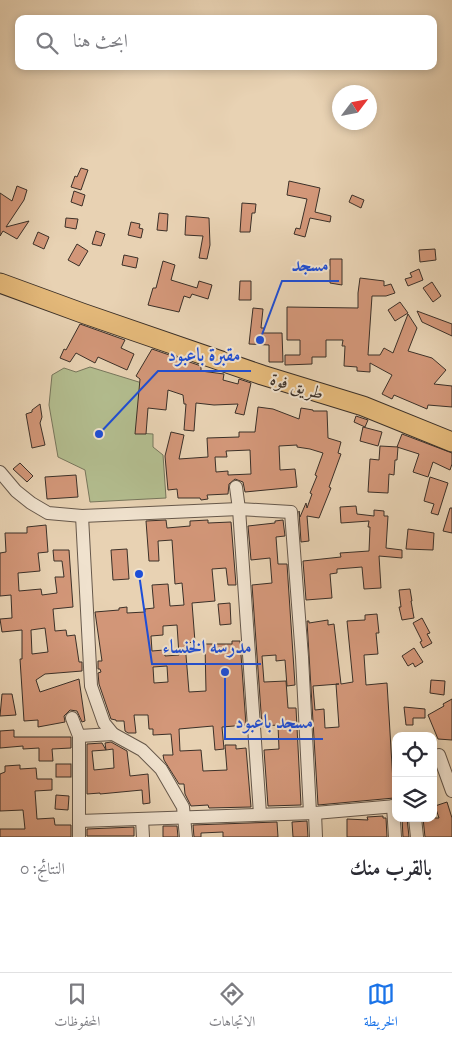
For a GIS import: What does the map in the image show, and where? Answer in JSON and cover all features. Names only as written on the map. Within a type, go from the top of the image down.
[{"type":"highway","name":"طريق فوة","points":[[0,273],[81,304],[349,392],[452,429]]},
{"type":"highway","name":"طريق فوة","points":[[0,283],[262,375],[363,406],[452,442]]},
{"type":"street","points":[[0,472],[16,491],[48,513],[82,516],[239,510],[291,512],[312,813],[316,837]]},
{"type":"street","points":[[236,488],[260,814]]},
{"type":"street","points":[[82,516],[91,686],[104,723],[113,734],[142,750],[161,769],[183,807],[186,837]]},
{"type":"street","points":[[72,718],[79,736],[79,837]]},
{"type":"street","points":[[79,736],[113,734]]},
{"type":"street","points":[[440,755],[452,791]]},
{"type":"street","points":[[79,822],[312,813],[392,806]]},
{"type":"street","points":[[142,819],[143,837]]},
{"type":"street","points":[[395,822],[395,837]]},
{"type":"street","points":[[415,822],[417,837]]},
{"type":"green space","points":[[90,367],[142,383],[137,433],[153,434],[153,447],[163,455],[166,498],[90,502],[85,470],[58,457],[49,405],[52,375],[64,368],[76,372]]},
{"type":"building","points":[[81,168],[88,170],[81,190],[71,187],[75,176],[77,177]]},
{"type":"building","points":[[289,181],[320,188],[315,212],[331,216],[330,222],[310,218],[305,237],[294,234],[296,228],[300,229],[307,199],[287,195]]},
{"type":"building","points":[[17,186],[27,190],[24,200],[6,227],[29,221],[17,239],[3,231],[0,236],[0,193],[12,201]]},
{"type":"building","points":[[74,191],[85,195],[82,206],[71,202]]},
{"type":"building","points":[[352,195],[364,200],[361,208],[349,202]]},
{"type":"building","points":[[242,203],[256,204],[255,213],[252,213],[250,232],[240,232]]},
{"type":"building","points":[[159,213],[168,214],[167,231],[157,230]]},
{"type":"building","points":[[186,216],[209,218],[210,245],[207,259],[199,258],[203,236],[185,235]]},
{"type":"building","points":[[66,218],[78,219],[76,229],[65,227]]},
{"type":"building","points":[[131,222],[140,224],[139,228],[143,229],[141,238],[128,235]]},
{"type":"building","points":[[96,231],[105,234],[101,246],[92,244]]},
{"type":"building","points":[[38,232],[49,237],[44,249],[33,244]]},
{"type":"building","points":[[77,244],[88,251],[79,266],[68,260]]},
{"type":"building","points":[[435,249],[436,260],[420,262],[419,250]]},
{"type":"building","points":[[124,255],[138,258],[136,268],[122,265]]},
{"type":"building","points":[[330,259],[342,259],[342,285],[330,283]]},
{"type":"building","points":[[163,261],[175,265],[171,280],[197,288],[199,281],[212,285],[208,299],[192,294],[190,298],[184,296],[179,312],[148,305],[153,288],[156,288]]},
{"type":"building","points":[[419,269],[423,280],[408,286],[405,279],[412,277],[410,273]]},
{"type":"building","points":[[360,278],[384,281],[384,286],[391,284],[395,293],[386,296],[372,296],[368,355],[380,355],[384,348],[393,353],[408,314],[417,328],[408,351],[432,358],[446,370],[434,384],[452,386],[452,407],[428,405],[427,409],[394,395],[392,399],[382,394],[392,375],[370,363],[370,372],[357,371],[357,367],[344,366],[345,346],[342,346],[343,340],[326,340],[326,357],[312,357],[312,364],[285,365],[285,355],[300,355],[300,340],[287,340],[287,307],[358,308]]},
{"type":"building","points":[[240,281],[251,281],[251,300],[239,300]]},
{"type":"building","points":[[432,282],[441,296],[433,302],[423,288]]},
{"type":"building","points":[[400,302],[408,313],[395,321],[388,310]]},
{"type":"building","points":[[253,308],[263,309],[261,328],[264,328],[263,333],[282,333],[283,362],[269,362],[269,345],[249,344]]},
{"type":"building","points":[[417,311],[452,324],[452,336],[422,322]]},
{"type":"building","points":[[80,324],[125,340],[121,348],[134,354],[127,370],[98,357],[95,363],[76,353],[70,362],[60,358]]},
{"type":"building","points":[[152,349],[201,366],[201,371],[224,374],[223,380],[238,384],[239,379],[251,383],[244,415],[235,413],[238,404],[214,405],[196,403],[194,431],[184,430],[186,404],[184,404],[183,395],[168,390],[166,410],[148,408],[146,434],[135,434],[140,379],[136,376]]},
{"type":"building","points":[[40,404],[42,417],[40,423],[45,445],[32,448],[26,414],[32,412]]},
{"type":"building","points":[[258,407],[273,409],[299,419],[301,408],[313,411],[327,411],[328,438],[341,442],[338,453],[341,454],[329,487],[331,488],[319,518],[307,516],[309,541],[301,542],[299,511],[300,517],[306,503],[307,508],[312,494],[310,493],[317,476],[315,475],[323,453],[297,447],[297,445],[279,446],[280,470],[295,469],[297,487],[245,492],[243,482],[235,479],[229,484],[228,494],[207,495],[208,499],[201,500],[200,498],[178,498],[177,489],[168,490],[165,456],[171,432],[184,435],[179,459],[208,457],[207,438],[239,437],[239,432],[255,432]],"holes":[[[250,450],[251,474],[228,475],[228,471],[216,472],[215,457],[227,457],[226,451]]]},
{"type":"building","points":[[356,416],[368,420],[365,427],[354,422]]},
{"type":"building","points":[[363,427],[382,432],[378,446],[360,441]]},
{"type":"building","points":[[402,434],[452,453],[450,470],[433,462],[428,477],[413,472],[419,454],[397,447]]},
{"type":"building","points":[[380,446],[398,447],[394,475],[389,474],[388,493],[368,492],[370,459],[379,460]]},
{"type":"building","points":[[20,463],[33,476],[27,482],[13,469]]},
{"type":"building","points":[[76,475],[78,497],[47,499],[45,477]]},
{"type":"building","points":[[430,477],[448,483],[438,515],[431,513],[434,504],[424,501]]},
{"type":"building","points":[[356,506],[357,514],[374,516],[374,510],[384,511],[384,516],[388,516],[386,548],[402,550],[402,558],[379,556],[381,588],[364,589],[362,567],[337,569],[337,573],[330,574],[332,598],[306,600],[303,561],[341,557],[340,553],[369,551],[369,521],[341,523],[340,507]]},
{"type":"building","points":[[450,508],[452,508],[452,533],[443,531]]},
{"type":"building","points":[[166,520],[167,528],[190,526],[190,521],[208,520],[208,523],[231,522],[236,585],[228,585],[226,568],[212,569],[215,601],[192,603],[195,642],[185,643],[189,692],[206,691],[205,644],[232,644],[232,641],[240,641],[246,725],[222,727],[224,749],[215,750],[213,726],[179,729],[180,751],[201,750],[203,771],[227,770],[225,745],[236,745],[236,749],[246,748],[251,807],[209,808],[208,805],[191,806],[185,794],[184,784],[179,784],[164,760],[163,755],[173,755],[171,734],[153,735],[153,729],[149,729],[148,715],[134,715],[136,733],[125,731],[124,721],[111,719],[99,684],[98,673],[101,672],[98,669],[98,661],[102,661],[95,612],[119,610],[119,608],[127,607],[127,613],[145,612],[145,609],[154,608],[152,585],[168,584],[170,606],[184,605],[182,583],[175,584],[172,540],[158,541],[159,561],[149,561],[146,521]],"holes":[[[177,625],[179,655],[165,656],[164,650],[152,651],[151,636],[163,635],[163,626]],[[167,666],[168,682],[154,683],[153,667]]]},
{"type":"building","points":[[283,520],[285,536],[276,537],[278,564],[287,564],[295,685],[287,686],[285,660],[276,661],[276,655],[262,656],[264,682],[286,681],[288,708],[296,708],[301,805],[268,806],[264,750],[279,749],[278,725],[262,726],[252,585],[272,583],[270,558],[251,560],[248,526],[275,523],[275,521]]},
{"type":"building","points":[[46,525],[48,552],[38,553],[40,571],[18,573],[19,591],[41,589],[42,595],[57,593],[55,577],[64,577],[62,561],[54,561],[53,550],[69,550],[73,607],[53,609],[55,631],[66,630],[67,636],[75,635],[79,662],[82,662],[82,671],[45,674],[36,680],[40,692],[79,679],[85,721],[82,722],[77,711],[70,710],[64,716],[65,722],[38,727],[38,720],[24,721],[20,659],[22,659],[22,630],[2,632],[0,619],[12,618],[11,595],[0,596],[0,553],[6,552],[5,533],[27,533],[27,527]],"holes":[[[45,628],[48,652],[32,654],[31,630]]]},
{"type":"building","points":[[408,529],[434,533],[433,550],[406,549]]},
{"type":"building","points":[[127,549],[129,579],[113,580],[111,550]]},
{"type":"building","points":[[410,589],[414,618],[402,620],[399,607],[401,607],[399,590]]},
{"type":"building","points":[[230,603],[231,624],[220,625],[218,604]]},
{"type":"building","points":[[377,614],[379,633],[376,633],[378,654],[364,655],[366,685],[387,683],[392,798],[318,805],[307,621],[309,623],[328,620],[328,625],[334,624],[341,684],[353,682],[347,621],[365,620],[365,615]],"holes":[[[336,684],[339,727],[325,728],[324,709],[315,710],[313,686]]]},
{"type":"building","points":[[422,618],[430,633],[427,634],[432,643],[423,648],[420,642],[422,641],[413,623]]},
{"type":"building","points":[[414,648],[423,662],[415,667],[413,663],[408,666],[402,656]]},
{"type":"building","points":[[431,680],[445,681],[444,695],[430,693]]},
{"type":"building","points":[[2,694],[12,694],[16,715],[0,716]]},
{"type":"building","points":[[452,699],[452,740],[438,739],[437,732],[435,732],[428,715],[444,706],[443,704]]},
{"type":"building","points":[[404,707],[425,709],[425,718],[413,718],[413,725],[406,725]]},
{"type":"building","points":[[14,730],[14,737],[71,737],[71,748],[52,749],[53,761],[39,761],[39,748],[23,749],[23,746],[0,748],[0,731]]},
{"type":"building","points":[[111,742],[127,751],[130,776],[148,774],[150,803],[143,804],[142,790],[87,794],[87,744],[102,743],[106,750],[105,743]],"holes":[[[113,749],[114,768],[94,770],[92,751]]]},
{"type":"building","points":[[56,764],[71,764],[71,777],[56,777]]},
{"type":"building","points":[[20,765],[20,769],[36,768],[37,779],[52,779],[52,790],[35,791],[37,819],[54,818],[55,825],[71,825],[71,837],[0,837],[0,829],[25,829],[23,810],[0,811],[0,774],[5,772],[5,766]]},
{"type":"building","points":[[56,795],[69,796],[68,810],[55,809]]},
{"type":"building","points":[[447,802],[452,818],[452,837],[425,837],[423,822],[437,822],[437,818],[439,818],[437,805]]},
{"type":"building","points":[[383,816],[383,818],[386,818],[387,837],[347,837],[347,819],[368,820],[367,817]]},
{"type":"building","points":[[307,821],[308,837],[293,837],[292,822]]},
{"type":"building","points":[[277,822],[278,837],[223,837],[223,832],[201,833],[201,837],[194,837],[193,825]]},
{"type":"building","points":[[402,822],[407,822],[409,837],[403,837]]},
{"type":"building","points":[[163,826],[177,826],[178,837],[163,837]]},
{"type":"building","points":[[134,827],[134,836],[87,836],[87,829]]},
{"type":"place","name":"مسجد","points":[[260,340]]},
{"type":"place","name":"مقبرة باعبود","points":[[99,434]]},
{"type":"place","name":"مدرسه الخنساء","points":[[139,574]]},
{"type":"place","name":"مسجد باعبود","points":[[225,672]]}]
